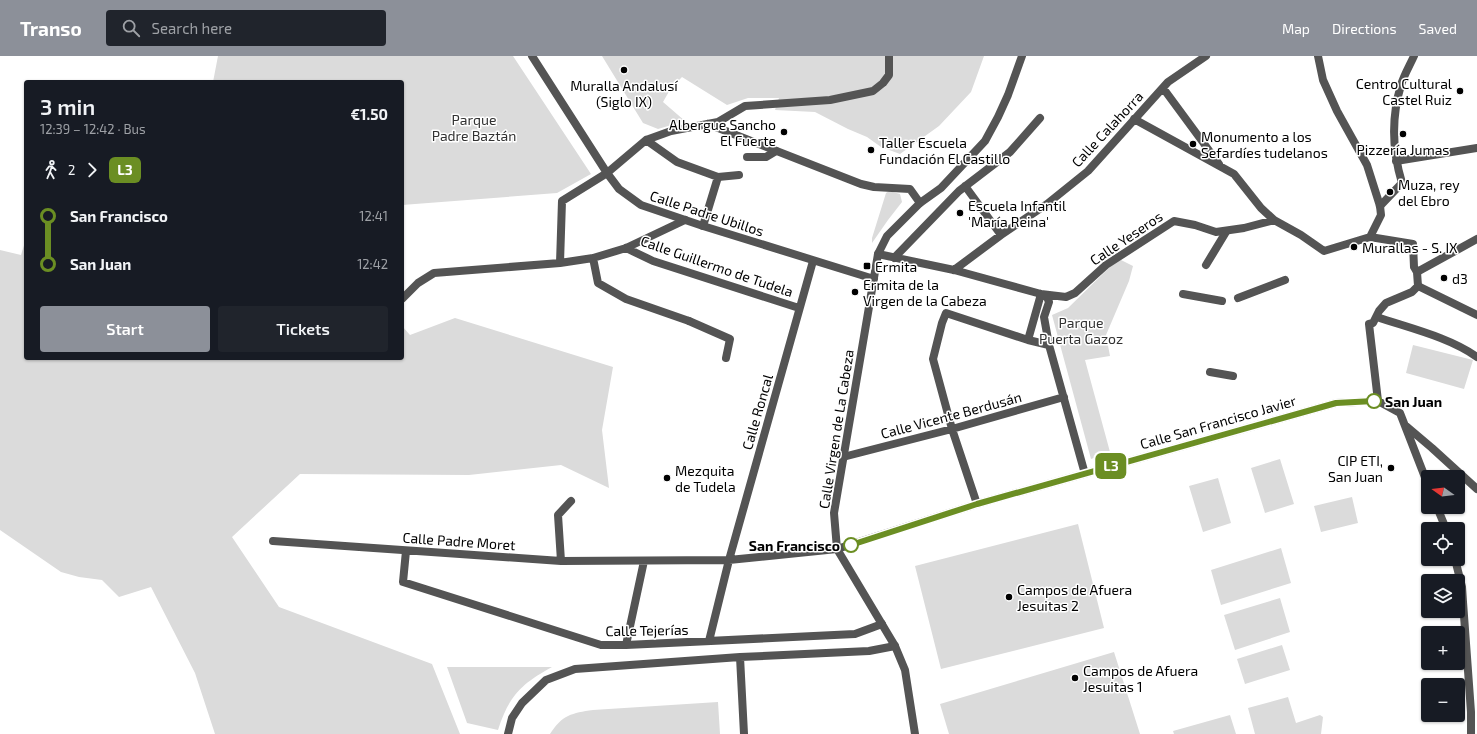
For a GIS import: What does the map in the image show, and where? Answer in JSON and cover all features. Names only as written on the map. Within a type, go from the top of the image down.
[{"type":"street","name":"Calle Padre Ubillos","points":[[532,56],[607,173],[619,189],[641,205],[812,261],[874,279]]},
{"type":"street","points":[[560,263],[562,201],[607,173],[646,140],[671,131],[718,122],[745,106],[830,100],[873,91],[883,83],[889,75],[889,56]]},
{"type":"street","name":"Calle Virgen de La Cabeza","points":[[915,734],[905,670],[895,646],[838,549],[834,512],[878,254],[887,236],[920,203],[941,188],[985,141],[1008,95],[1022,56]]},
{"type":"street","name":"Calle Calahorra","points":[[954,270],[1001,235],[1047,204],[1088,171],[1171,80],[1206,56]]},
{"type":"street","points":[[1318,56],[1323,80],[1337,111],[1367,165],[1380,211]]},
{"type":"street","points":[[1370,237],[1380,211],[1402,183],[1396,161],[1393,126],[1401,84],[1414,56]]},
{"type":"street","points":[[1163,88],[1221,166]]},
{"type":"street","points":[[894,258],[965,186],[1010,152],[1040,118]]},
{"type":"street","points":[[1134,119],[1234,174],[1261,208],[1274,220],[1301,235],[1324,251],[1370,237],[1413,244],[1414,267],[1417,272],[1418,286],[1412,292],[1386,304],[1373,323],[1369,324],[1378,401],[1400,413],[1422,470]]},
{"type":"street","points":[[707,124],[861,184],[910,189],[920,203]]},
{"type":"street","points":[[646,140],[677,162],[718,177],[739,175]]},
{"type":"street","points":[[1396,161],[1477,148]]},
{"type":"street","points":[[747,157],[766,157],[776,151]]},
{"type":"street","points":[[703,226],[718,177]]},
{"type":"street","points":[[965,186],[1001,235]]},
{"type":"street","name":"Calle Guillermo de Tudela","points":[[404,297],[418,283],[434,273],[560,263],[593,258],[626,248],[685,220]]},
{"type":"street","name":"Calle Yeseros","points":[[878,254],[954,270],[1042,294],[1066,297],[1075,293],[1106,265],[1174,221],[1195,225],[1216,232],[1226,232],[1274,220]]},
{"type":"street","points":[[1206,265],[1226,232]]},
{"type":"street","points":[[1417,272],[1477,238]]},
{"type":"street","name":"Calle Guillermo de Tudela","points":[[626,248],[653,261],[799,308]]},
{"type":"street","points":[[593,258],[598,282],[626,299],[688,321],[730,339],[726,358]]},
{"type":"street","name":"Calle Roncal","points":[[709,641],[729,560],[812,261]]},
{"type":"street","points":[[1238,298],[1285,280]]},
{"type":"street","points":[[1418,286],[1477,315]]},
{"type":"street","points":[[1028,340],[1042,294],[1047,297],[1049,302],[1044,317],[1049,345],[1085,474]]},
{"type":"street","points":[[1183,294],[1222,301]]},
{"type":"street","points":[[977,504],[952,428],[933,359],[946,313],[1028,340],[1049,345]]},
{"type":"street","points":[[1377,317],[1423,332],[1467,350],[1477,357]]},
{"type":"street","points":[[1210,372],[1233,376]]},
{"type":"street","name":"Calle Vicente Berdusán","points":[[843,456],[1064,397]]},
{"type":"street","name":"Calle San Francisco Javier","points":[[838,549],[977,504],[1336,403],[1378,401]]},
{"type":"street","points":[[1406,426],[1477,489]]},
{"type":"street","points":[[561,561],[558,515],[571,501]]},
{"type":"street","name":"Calle Padre Moret","points":[[273,541],[561,561],[729,560],[838,549]]},
{"type":"street","name":"Calle Tejerías","points":[[406,551],[403,582],[601,645],[855,634],[882,624]]},
{"type":"street","points":[[626,645],[644,560]]},
{"type":"street","points":[[1457,566],[1462,587],[1471,712],[1471,734]]},
{"type":"street","points":[[508,734],[512,718],[522,703],[546,680],[574,669],[869,651],[895,646]]},
{"type":"street","points":[[740,658],[744,734]]},
{"type":"green space","name":"Parque Padre Baztán","points":[[218,56],[513,56],[591,174],[557,193],[404,205],[404,80],[213,80]]},
{"type":"green space","points":[[602,56],[984,56],[971,92],[939,126],[900,154],[881,147],[867,137],[815,112],[775,110],[779,98],[748,98],[727,105],[682,77],[671,88],[663,102],[685,121],[658,129],[643,123]]},
{"type":"green space","points":[[889,191],[900,194],[902,202],[872,243],[872,238],[886,193]]},
{"type":"green space","points":[[24,245],[24,360],[404,360],[404,328],[410,335],[455,318],[613,367],[602,430],[609,488],[561,465],[469,475],[300,474],[232,537],[279,607],[432,664],[460,734],[215,734],[195,673],[151,587],[119,597],[102,580],[79,577],[61,572],[0,530],[0,250],[21,255]]},
{"type":"green space","name":"Parque Puerta Gazoz","points":[[1121,260],[1133,266],[1129,281],[1106,335],[1110,356],[1085,360],[1110,452],[1091,459],[1052,315],[1068,308],[1113,264]]},
{"type":"green space","points":[[1413,345],[1473,360],[1464,389],[1406,373]]},
{"type":"green space","points":[[1280,459],[1294,504],[1265,513],[1251,468]]},
{"type":"green space","points":[[1218,478],[1231,523],[1203,532],[1189,486]]},
{"type":"green space","points":[[1352,497],[1358,523],[1321,532],[1314,506]]},
{"type":"green space","name":"Campos de Afuera Jesuitas 2","points":[[1078,524],[1104,628],[941,669],[915,566]]},
{"type":"green space","points":[[1281,548],[1291,583],[1221,605],[1211,570]]},
{"type":"green space","points":[[1280,598],[1290,632],[1235,650],[1224,615]]},
{"type":"green space","points":[[1282,645],[1290,670],[1245,684],[1237,659]]},
{"type":"green space","name":"Campos de Afuera Jesuitas 1","points":[[1114,652],[1140,734],[949,734],[940,704]]},
{"type":"green space","points":[[447,667],[552,667],[532,679],[518,692],[507,708],[498,730],[467,723]]},
{"type":"green space","points":[[1288,697],[1296,723],[1320,715],[1323,717],[1321,734],[1255,734],[1248,708]]},
{"type":"green space","points":[[718,702],[720,734],[550,734],[563,719],[579,712]]},
{"type":"green space","points":[[1230,715],[1236,734],[1174,734],[1173,731]]},
{"type":"bus line","name":"L3","points":[[851,545],[977,504],[1336,403],[1374,401]]},
{"type":"place","name":"Muralla Andalusí (Siglo IX)","points":[[624,70]]},
{"type":"place","name":"Centro Cultural Castel Ruiz","points":[[1460,91]]},
{"type":"place","name":"Albergue Sancho El Fuerte","points":[[784,132]]},
{"type":"place","name":"Pizzería Jumas","points":[[1403,134]]},
{"type":"place","name":"Monumento a los Sefardíes tudelanos","points":[[1193,144]]},
{"type":"place","name":"Taller Escuela Fundación El Castillo","points":[[871,150]]},
{"type":"place","name":"Muza, rey del Ebro","points":[[1390,192]]},
{"type":"place","name":"Escuela Infantil 'María Reina'","points":[[960,213]]},
{"type":"place","name":"Murallas - S. IX","points":[[1354,247]]},
{"type":"place","name":"Ermita","points":[[867,266]]},
{"type":"place","name":"d3","points":[[1444,278]]},
{"type":"place","name":"Ermita de la Virgen de la Cabeza","points":[[855,292]]},
{"type":"place","name":"San Juan","points":[[1374,401]]},
{"type":"place","name":"CIP ETI, San Juan","points":[[1391,468]]},
{"type":"place","name":"Mezquita de Tudela","points":[[667,478]]},
{"type":"place","name":"San Francisco","points":[[851,545]]},
{"type":"place","name":"Campos de Afuera Jesuitas 2","points":[[1009,597]]},
{"type":"place","name":"Campos de Afuera Jesuitas 1","points":[[1075,678]]}]
